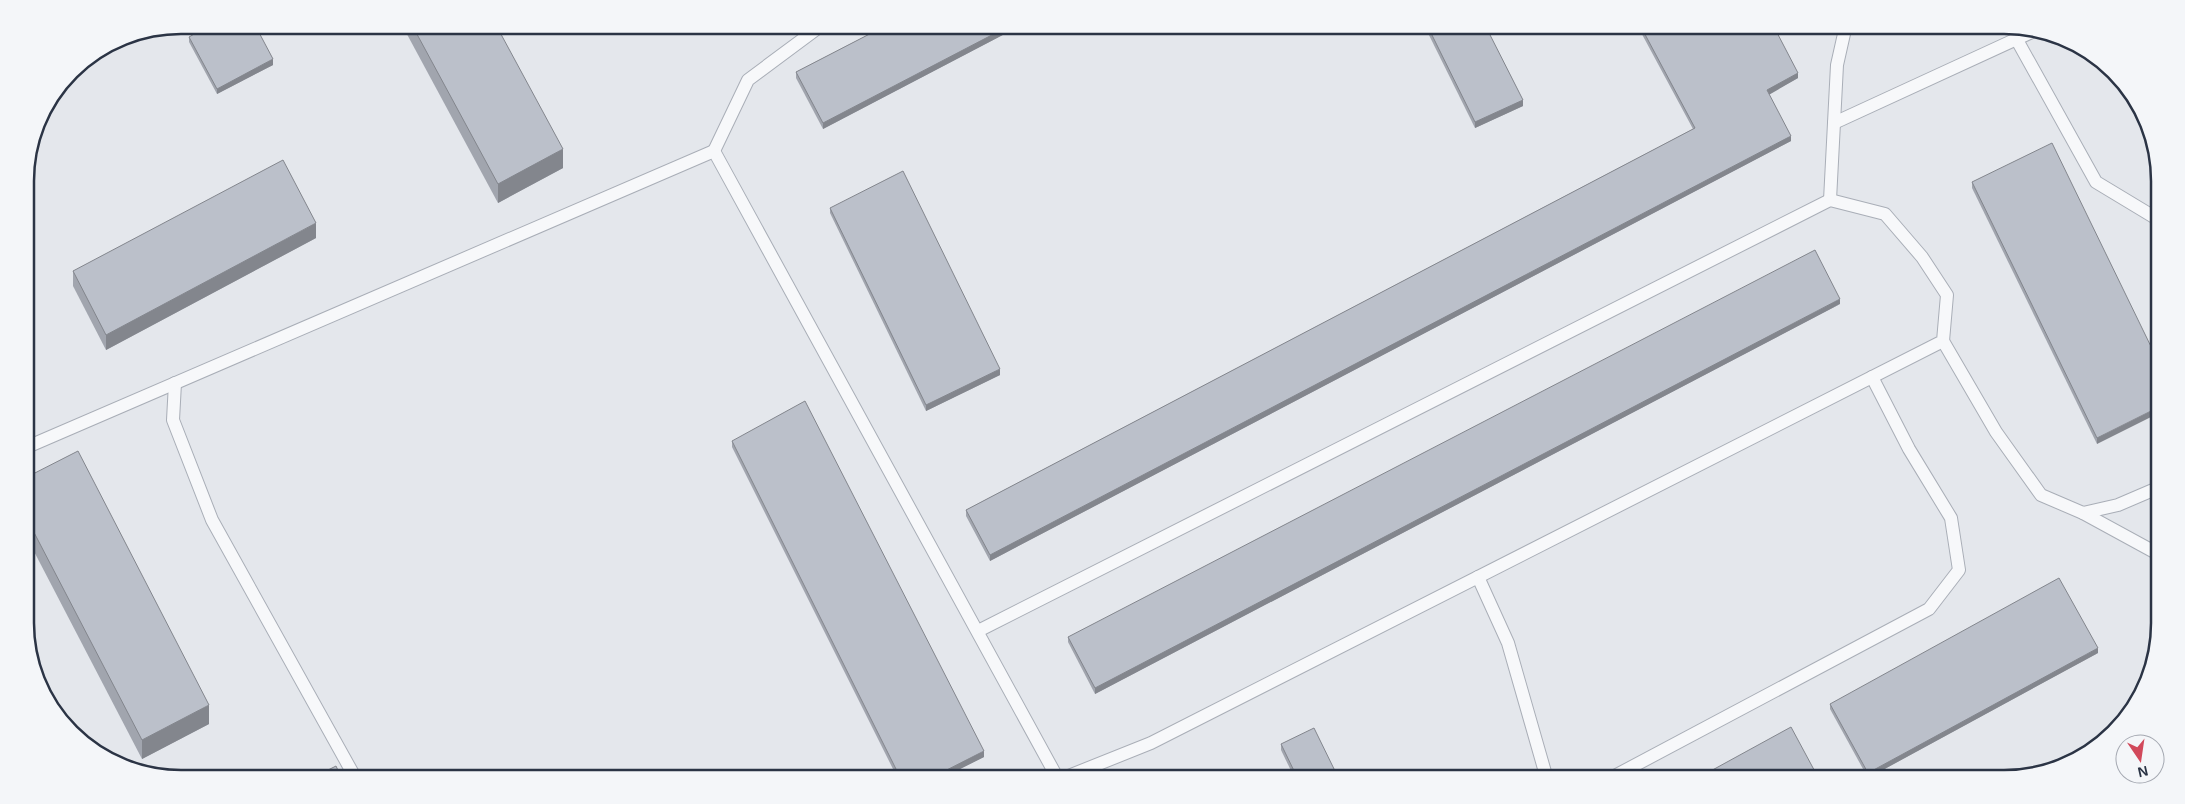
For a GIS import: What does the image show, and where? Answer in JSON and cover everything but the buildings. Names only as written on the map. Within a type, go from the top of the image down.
[{"type":"lane","points":[[34,444],[714,152],[748,80],[810,34]]},
{"type":"lane","points":[[1830,200],[1837,65],[1844,34]]},
{"type":"lane","points":[[1834,123],[2026,36]]},
{"type":"lane","points":[[2017,40],[2096,182],[2151,215]]},
{"type":"lane","points":[[714,152],[1055,770]]},
{"type":"lane","points":[[978,631],[1830,200],[1885,214],[1922,257],[1947,295],[1943,341],[1996,432],[2042,495],[2083,514],[2151,550]]},
{"type":"lane","points":[[1083,770],[1151,743],[1943,341]]},
{"type":"lane","points":[[1626,770],[1929,609],[1959,570],[1951,518],[1909,449],[1872,376]]},
{"type":"lane","points":[[175,383],[173,420],[212,520],[351,770]]},
{"type":"lane","points":[[2083,514],[2118,505],[2151,491]]},
{"type":"lane","points":[[1478,577],[1508,643],[1545,770]]}]
